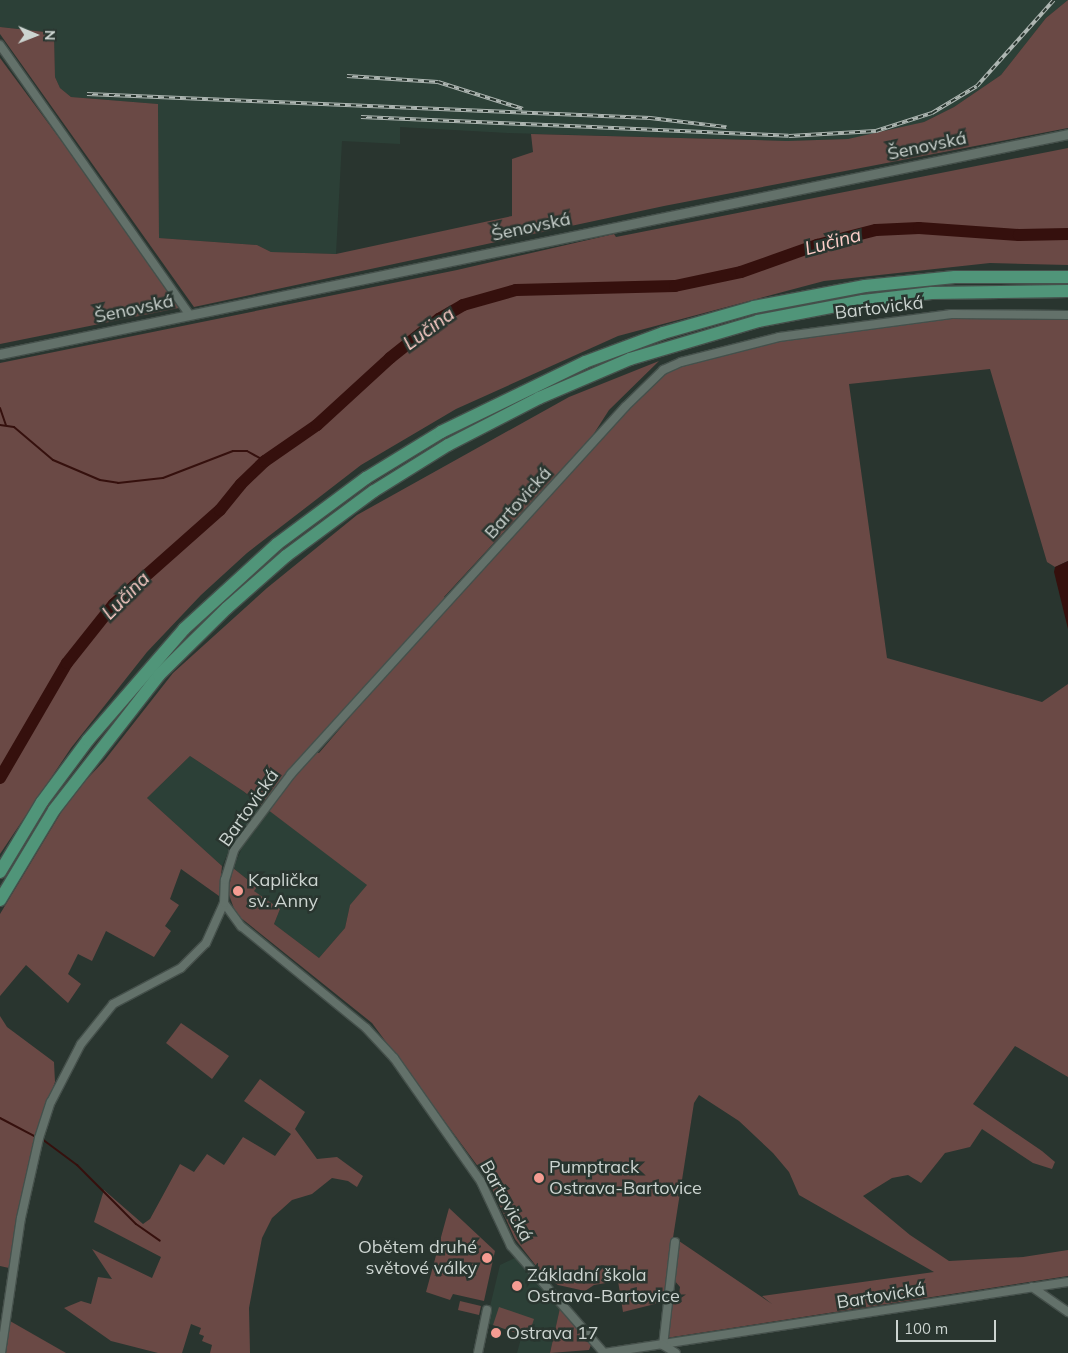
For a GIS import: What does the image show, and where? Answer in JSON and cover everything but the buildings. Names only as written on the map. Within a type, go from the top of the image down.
[{"type":"highway","points":[[0,872],[42,802],[88,740],[184,629],[246,570],[316,515],[366,478],[440,432],[585,362],[663,333],[754,307],[865,286],[955,277],[1068,277]]},
{"type":"highway","points":[[0,900],[54,810],[160,675],[227,608],[286,556],[367,496],[448,445],[538,398],[630,360],[758,321],[863,301],[932,293],[1023,289],[1068,291]]},
{"type":"street","points":[[0,45],[188,314]]},
{"type":"street","name":"Šenovská","points":[[0,354],[1068,134]]},
{"type":"street","name":"Bartovická","points":[[1068,315],[951,314],[872,323],[779,337],[681,362],[663,370],[626,407],[291,774],[234,850],[225,880],[224,903],[241,926],[366,1028],[394,1058],[482,1182],[511,1246],[602,1353],[1068,1282]]},
{"type":"street","points":[[1,1353],[20,1218],[39,1138],[61,1080],[82,1044],[113,1004],[181,968],[206,943],[224,903]]},
{"type":"street","points":[[675,1242],[663,1345],[676,1353]]},
{"type":"street","points":[[1032,1287],[1068,1312]]},
{"type":"street","points":[[478,1353],[487,1310]]},
{"type":"shaded area","points":[[0,0],[1068,0],[1046,18],[1001,75],[954,107],[924,122],[885,133],[848,139],[787,141],[508,133],[400,127],[400,144],[342,141],[336,254],[271,252],[257,245],[159,238],[158,104],[71,97],[60,88],[55,77],[54,33],[0,27]]},
{"type":"shaded area","points":[[1068,0],[1068,128],[664,206],[194,307],[0,34],[0,27],[54,33],[55,77],[60,88],[71,97],[158,104],[159,238],[257,245],[271,252],[336,254],[512,216],[512,159],[533,152],[531,134],[787,141],[848,139],[924,122],[954,107],[1001,75],[1046,18]]},
{"type":"shaded area","points":[[0,58],[77,162],[179,308],[0,344]]},
{"type":"shaded area","points":[[1068,148],[1068,265],[990,263],[824,281],[618,336],[456,409],[361,465],[247,553],[201,595],[147,652],[71,748],[0,854],[0,363],[457,270],[614,234],[616,237]]},
{"type":"shaded area","points":[[951,314],[1068,315],[1068,561],[1055,567],[1047,562],[990,369],[849,384],[887,658],[1042,702],[1068,684],[1068,1077],[1015,1046],[973,1104],[1055,1162],[1052,1169],[1033,1163],[982,1129],[970,1147],[945,1153],[921,1183],[908,1175],[892,1178],[863,1196],[910,1235],[949,1261],[1023,1257],[1068,1250],[1068,1276],[666,1338],[671,1301],[679,1295],[680,1287],[674,1280],[679,1241],[772,1304],[762,1296],[934,1272],[799,1195],[789,1172],[773,1153],[739,1121],[699,1095],[694,1103],[663,1302],[623,1312],[618,1281],[594,1285],[585,1291],[558,1285],[544,1276],[515,1239],[488,1180],[372,1023],[236,914],[228,892],[233,868],[257,887],[254,891],[280,909],[274,924],[319,958],[345,928],[350,905],[367,885],[243,791],[190,756],[147,798],[222,866],[219,896],[181,869],[170,899],[179,905],[165,926],[171,931],[154,957],[106,931],[92,961],[78,954],[68,974],[81,984],[68,1003],[26,965],[0,996],[0,914],[71,796],[104,761],[173,673],[267,588],[357,515],[569,397],[659,361],[609,410],[593,435],[444,597],[452,602],[663,370],[779,337]],"holes":[[[343,712],[350,717],[319,753],[311,751]]]},
{"type":"shaded area","points":[[1068,561],[1068,629],[1054,572],[1055,567]]},
{"type":"shaded area","points":[[190,756],[243,791],[261,807],[231,846],[222,866],[147,798]]},
{"type":"shaded area","points":[[270,811],[368,885],[350,905],[345,928],[319,958],[274,924],[280,909],[253,891],[257,887],[233,868],[242,848]]},
{"type":"shaded area","points":[[0,1016],[7,1027],[54,1062],[55,1082],[33,1143],[9,1268],[0,1266]]},
{"type":"shaded area","points":[[181,1023],[229,1056],[212,1079],[166,1043]]},
{"type":"shaded area","points":[[260,1079],[305,1112],[295,1129],[317,1159],[337,1157],[363,1176],[357,1187],[348,1181],[332,1178],[312,1194],[292,1200],[272,1218],[262,1238],[249,1308],[250,1353],[210,1353],[212,1345],[202,1341],[204,1336],[199,1334],[201,1328],[191,1324],[182,1353],[158,1353],[111,1341],[64,1308],[81,1301],[91,1304],[98,1277],[112,1279],[92,1249],[152,1278],[161,1257],[94,1222],[104,1190],[143,1224],[150,1219],[180,1164],[194,1172],[207,1154],[224,1165],[243,1137],[275,1156],[291,1134],[244,1101]]},
{"type":"shaded area","points":[[449,1208],[495,1251],[484,1301],[453,1294],[450,1300],[426,1292]]},
{"type":"shaded area","name":"Základní škola Ostrava-Bartovice","points":[[515,1258],[560,1308],[550,1353],[517,1353],[522,1335],[486,1323],[500,1265]]},
{"type":"shaded area","points":[[460,1301],[481,1306],[479,1315],[458,1310]]},
{"type":"shaded area","points":[[499,1307],[534,1319],[528,1337],[493,1325]]},
{"type":"shaded area","points":[[560,1308],[591,1345],[589,1350],[550,1353]]},
{"type":"shaded area","points":[[10,1321],[66,1353],[6,1353]]},
{"type":"waterway","name":"Lučina","points":[[0,778],[67,663],[114,604],[220,510],[241,484],[265,461],[317,425],[390,358],[439,319],[463,305],[516,290],[675,286],[741,272],[817,245],[876,230],[919,228],[1019,235],[1068,234]]},
{"type":"waterway","points":[[0,408],[6,425]]},
{"type":"waterway","points":[[0,425],[14,427],[53,460],[100,480],[118,483],[163,478],[233,451],[247,451],[265,461]]},
{"type":"waterway","points":[[0,1118],[36,1137]]},
{"type":"waterway","points":[[42,1139],[77,1165],[136,1224],[160,1241]]},
{"type":"railway","points":[[361,117],[789,136],[876,131],[932,113],[977,86],[1054,0]]},
{"type":"railway","points":[[347,76],[438,82],[523,109]]},
{"type":"railway","points":[[87,94],[650,118],[726,127]]},
{"type":"place","name":"Kaplička sv. Anny","points":[[238,891]]},
{"type":"place","name":"Pumptrack Ostrava-Bartovice","points":[[539,1178]]},
{"type":"place","name":"Obětem druhé světové války","points":[[487,1258]]},
{"type":"place","name":"Základní škola Ostrava-Bartovice","points":[[517,1286]]},
{"type":"place","name":"Ostrava 17","points":[[496,1333]]}]
